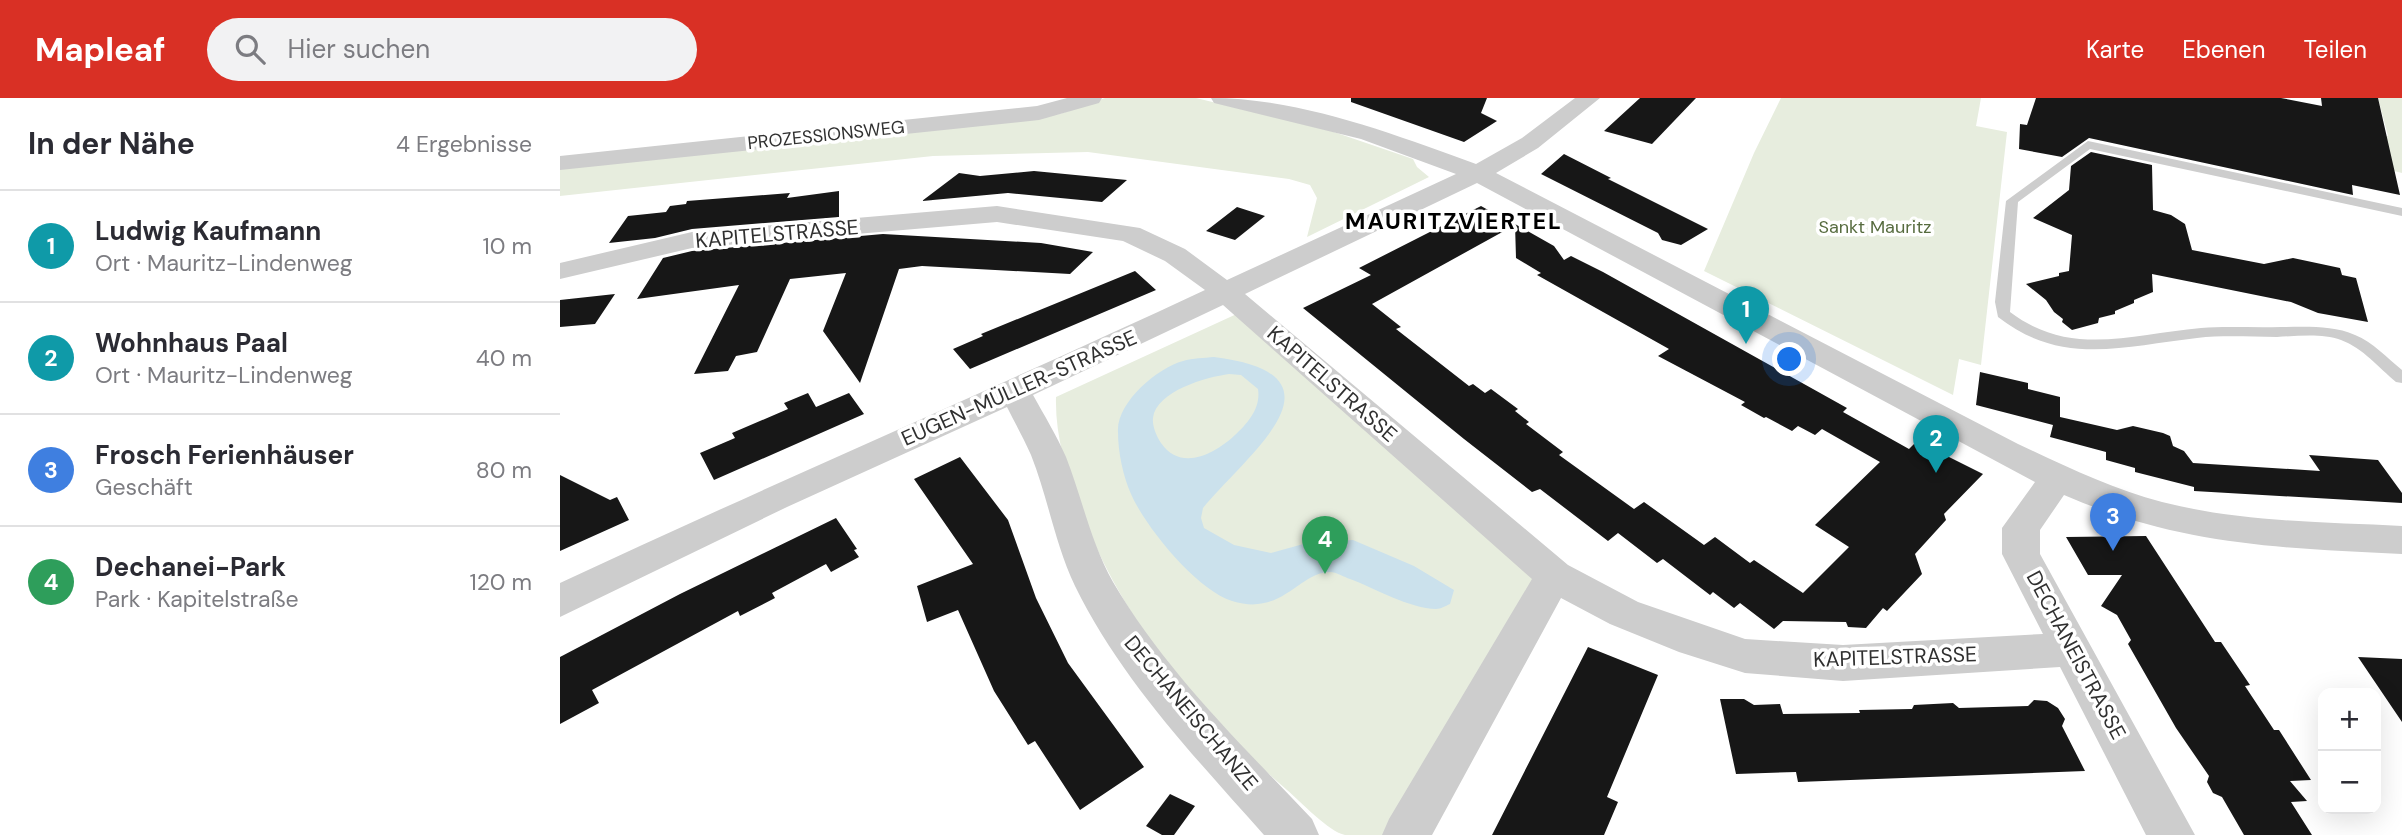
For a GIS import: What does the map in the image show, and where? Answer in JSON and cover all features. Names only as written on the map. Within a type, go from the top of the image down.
[{"type":"street","name":"PROZESSIONSWEG","points":[[560,163],[1039,113],[1091,98]]},
{"type":"street","points":[[1222,98],[1369,134],[1478,173],[2057,478],[2143,510],[2190,522],[2402,540]]},
{"type":"street","name":"EUGEN-MÜLLER-STRASSE","points":[[560,601],[774,498],[1015,391],[1478,173],[1530,143],[1589,98]]},
{"type":"street","name":"KAPITELSTRASSE","points":[[560,271],[692,240],[997,214],[1130,234],[1175,255],[1227,293],[1554,576],[1624,613],[1693,640],[1745,656],[1843,663],[2073,649]]},
{"type":"street","name":"DECHANEISCHANZE","points":[[1015,391],[1048,455],[1074,536],[1094,584],[1131,647],[1195,725],[1295,835]]},
{"type":"street","name":"DECHANEISTRASSE","points":[[2057,478],[2021,528],[2021,554],[2171,835]]},
{"type":"street","points":[[1406,835],[1554,576]]},
{"type":"lane","points":[[2402,212],[2088,145],[2012,201],[2002,302],[2003,314],[2025,332],[2075,345],[2132,343],[2200,333],[2321,332],[2343,336],[2366,348],[2402,379]]},
{"type":"green space","points":[[1105,98],[1196,98],[1331,131],[1413,159],[1417,167],[1429,177],[1307,237],[1317,198],[1310,185],[1289,179],[1088,152],[933,156],[560,196],[560,167],[1060,114]]},
{"type":"green space","name":"Sankt Mauritz","points":[[1781,98],[1981,98],[1976,126],[2007,132],[1981,365],[1959,359],[1953,395],[1704,271],[1754,153]]},
{"type":"green space","points":[[2378,98],[2402,98],[2402,173],[2390,170],[2384,136],[2388,136]]},
{"type":"green space","points":[[1241,312],[1542,576],[1398,835],[1338,833],[1315,816],[1254,760],[1192,695],[1139,625],[1116,587],[1079,506],[1066,466],[1059,439],[1056,397]]},
{"type":"water","points":[[1214,357],[1256,366],[1278,381],[1285,398],[1278,419],[1263,441],[1203,508],[1201,518],[1204,528],[1234,545],[1271,553],[1307,543],[1353,540],[1414,566],[1454,590],[1450,604],[1436,609],[1415,606],[1330,572],[1309,579],[1277,599],[1249,604],[1218,595],[1174,556],[1148,524],[1131,494],[1119,448],[1119,421],[1131,399],[1150,379],[1183,361]],"holes":[[[1241,375],[1258,389],[1258,403],[1244,425],[1227,442],[1208,454],[1188,458],[1169,452],[1159,441],[1153,424],[1156,408],[1163,400],[1184,387],[1208,378]]]},
{"type":"building","points":[[1351,98],[1487,98],[1481,113],[1497,121],[1464,142],[1351,102]]},
{"type":"building","points":[[1640,98],[1696,98],[1652,144],[1604,131]]},
{"type":"building","points":[[2036,98],[2281,98],[2322,106],[2321,98],[2378,98],[2400,195],[2352,185],[2353,195],[2089,138],[2062,157],[2019,149],[2020,124],[2027,125]]},
{"type":"building","points":[[2091,152],[2152,165],[2153,210],[2171,215],[2185,224],[2192,250],[2264,264],[2293,258],[2340,268],[2342,275],[2356,278],[2368,322],[2318,313],[2291,302],[2152,274],[2153,292],[2115,311],[2115,314],[2099,318],[2098,323],[2072,330],[2062,322],[2063,319],[2046,300],[2026,284],[2069,271],[2072,235],[2033,218],[2069,190],[2071,166]]},
{"type":"building","points":[[1564,154],[1708,229],[1681,245],[1662,240],[1658,233],[1541,174]]},
{"type":"building","points":[[1034,171],[1127,180],[1102,202],[1008,193],[922,201],[959,173],[980,176]]},
{"type":"building","points":[[839,191],[839,217],[692,229],[655,238],[609,243],[628,216],[666,212],[670,206],[686,204],[687,201],[790,193],[787,198]]},
{"type":"building","points":[[1481,206],[1515,225],[1372,304],[1401,327],[1396,329],[1469,386],[1473,384],[1485,393],[1491,389],[1518,409],[1515,411],[1529,422],[1526,424],[1563,452],[1559,455],[1634,509],[1644,502],[1704,545],[1715,537],[1750,563],[1754,560],[1803,593],[1849,547],[1815,525],[1880,462],[1822,429],[1815,435],[1798,426],[1792,431],[1764,418],[1741,405],[1745,402],[1658,356],[1669,349],[1537,275],[1541,273],[1516,258],[1515,224],[1554,246],[1564,260],[1571,256],[1603,272],[1847,408],[1843,412],[1909,449],[1917,441],[1983,474],[1944,514],[1946,520],[1915,554],[1922,574],[1887,611],[1883,608],[1866,628],[1848,627],[1846,622],[1783,621],[1774,629],[1740,603],[1734,608],[1713,592],[1710,595],[1663,559],[1657,563],[1618,533],[1608,541],[1540,489],[1532,492],[1303,308],[1371,275],[1359,268]]},
{"type":"building","points":[[1237,207],[1265,216],[1235,240],[1206,231]]},
{"type":"building","points":[[883,234],[1041,243],[1093,252],[1070,274],[922,266],[899,269],[860,383],[823,331],[846,273],[790,279],[757,352],[736,356],[728,371],[694,374],[739,285],[637,299],[663,258],[692,251]]},
{"type":"building","points":[[1135,271],[1156,290],[970,369],[953,349],[983,336],[981,334]]},
{"type":"building","points":[[615,294],[595,324],[560,327],[560,300]]},
{"type":"building","points":[[1980,372],[2028,383],[2028,389],[2060,397],[2060,417],[2117,430],[2133,426],[2163,433],[2170,436],[2173,446],[2184,451],[2193,463],[2320,471],[2309,455],[2378,460],[2402,493],[2402,503],[2194,491],[2194,487],[2135,472],[2135,468],[2106,460],[2106,452],[2050,437],[2053,425],[1976,405]]},
{"type":"building","points":[[808,393],[816,407],[849,393],[864,414],[714,480],[700,453],[735,438],[732,433],[788,409],[784,403]]},
{"type":"building","points":[[960,457],[1008,520],[1036,598],[1068,663],[1144,767],[1080,810],[1035,741],[1028,745],[994,691],[958,610],[927,622],[917,586],[973,564],[914,479]]},
{"type":"building","points":[[560,475],[610,500],[617,497],[629,520],[560,551]]},
{"type":"building","points":[[836,518],[857,549],[854,550],[859,557],[831,572],[826,564],[772,593],[775,598],[740,616],[738,611],[592,690],[599,703],[560,724],[560,657],[680,594]]},
{"type":"building","points":[[2146,536],[2215,642],[2221,642],[2250,685],[2245,686],[2274,730],[2279,730],[2311,780],[2290,781],[2307,801],[2291,802],[2312,835],[2244,835],[2222,797],[2213,793],[2207,782],[2209,776],[2176,728],[2128,644],[2131,640],[2117,615],[2101,606],[2122,575],[2088,575],[2066,537]]},
{"type":"building","points":[[1588,647],[1658,675],[1607,797],[1618,802],[1604,835],[1492,835]]},
{"type":"building","points":[[2358,657],[2402,659],[2402,722],[2381,688]]},
{"type":"building","points":[[1720,699],[1744,699],[1754,705],[1780,704],[1783,714],[1860,713],[1859,710],[1912,709],[1914,705],[1953,703],[1959,708],[2028,706],[2034,700],[2047,701],[2058,708],[2065,719],[2062,726],[2085,771],[1798,782],[1796,772],[1736,774]]},
{"type":"building","points":[[1170,794],[1195,806],[1174,835],[1162,835],[1146,826]]},
{"type":"place","name":"Ludwig Kaufmann","points":[[1746,344]]},
{"type":"place","name":"Wohnhaus Paal","points":[[1936,473]]},
{"type":"place","name":"Frosch Ferienhäuser","points":[[2113,551]]},
{"type":"place","name":"Dechanei-Park","points":[[1325,574]]},
{"type":"district","name":"MAURITZVIERTEL","points":[[1454,221]]}]
